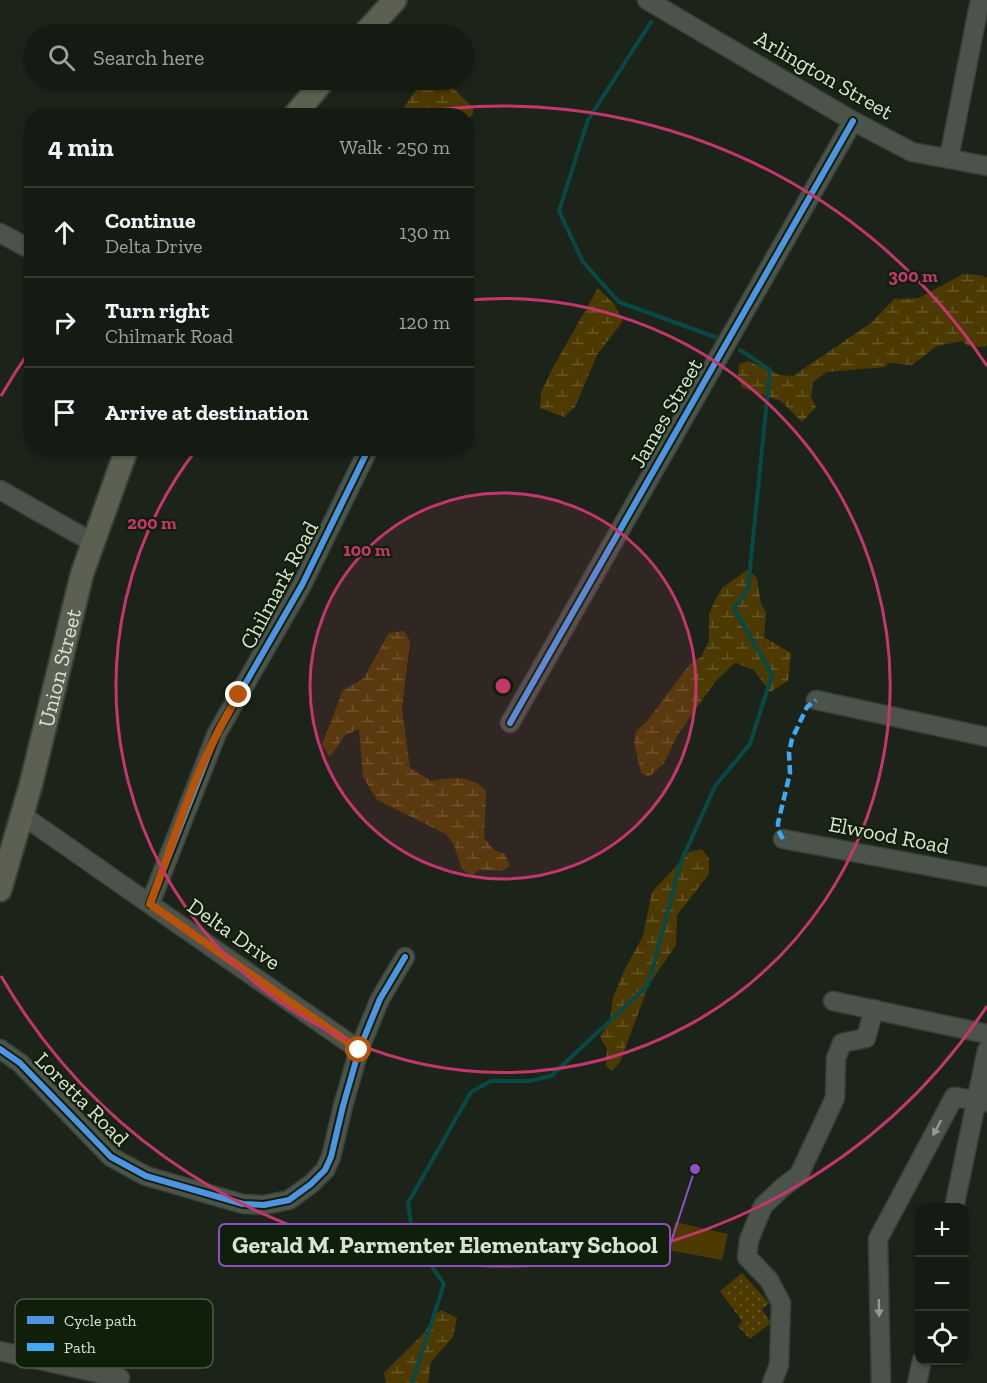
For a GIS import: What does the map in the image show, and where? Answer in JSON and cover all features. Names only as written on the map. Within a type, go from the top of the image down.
[{"type":"main road","points":[[372,24],[395,0]]},
{"type":"main road","points":[[301,108],[316,90]]},
{"type":"main road","name":"Union Street","points":[[0,890],[22,815],[82,574],[124,456]]},
{"type":"street","name":"Arlington Street","points":[[647,0],[853,121],[912,152],[987,166]]},
{"type":"street","points":[[949,158],[980,0]]},
{"type":"street","name":"James Street","points":[[510,723],[853,121]]},
{"type":"street","points":[[0,233],[24,246]]},
{"type":"street","name":"Chilmark Road","points":[[150,904],[217,733],[302,585],[365,456]]},
{"type":"street","points":[[0,490],[92,542]]},
{"type":"street","points":[[816,700],[987,737]]},
{"type":"street","name":"Delta Drive","points":[[22,815],[359,1050]]},
{"type":"street","name":"Elwood Road","points":[[783,839],[987,877]]},
{"type":"street","points":[[359,1050],[380,999],[405,957]]},
{"type":"street","points":[[833,1001],[987,1034]]},
{"type":"street","points":[[772,1383],[779,1365],[781,1303],[770,1280],[747,1257],[749,1240],[763,1206],[799,1175],[835,1098],[836,1058],[842,1043],[866,1038],[874,1009]]},
{"type":"street","name":"Loretta Road","points":[[0,1049],[20,1063],[111,1157],[146,1176],[243,1204],[264,1205],[289,1200],[325,1170],[331,1157],[359,1050]]},
{"type":"street","points":[[955,1203],[982,1101],[987,1050]]},
{"type":"street","points":[[881,1383],[878,1239],[954,1097],[982,1101]]},
{"type":"street","points":[[0,1351],[15,1354]]},
{"type":"street","points":[[917,1383],[921,1365]]},
{"type":"street","points":[[76,1368],[120,1378]]},
{"type":"green space","points":[[417,90],[455,90],[473,108],[404,108]]},
{"type":"green space","points":[[963,274],[980,275],[987,278],[987,345],[985,347],[968,346],[962,341],[937,346],[912,365],[889,363],[885,367],[827,372],[813,382],[811,397],[816,407],[802,422],[781,401],[743,388],[738,379],[739,364],[748,361],[780,375],[793,376],[871,323],[894,299],[919,298]]},
{"type":"green space","points":[[598,288],[614,304],[623,321],[597,355],[575,407],[564,417],[540,408],[541,393]]},
{"type":"green space","points":[[747,570],[757,578],[761,604],[766,612],[764,637],[791,653],[788,681],[770,692],[754,670],[735,663],[715,682],[678,734],[664,763],[649,777],[641,773],[634,742],[636,731],[648,720],[690,664],[701,657],[709,641],[709,614],[716,598],[722,588]]},
{"type":"green space","points":[[404,631],[410,641],[402,709],[410,768],[431,781],[460,778],[474,782],[486,791],[484,838],[494,850],[505,854],[510,866],[501,871],[480,870],[470,876],[461,867],[454,845],[446,834],[377,800],[363,777],[359,729],[345,735],[330,757],[322,745],[343,690],[363,679],[389,633]]},
{"type":"green space","points":[[702,849],[709,859],[709,874],[677,915],[676,945],[649,984],[620,1062],[612,1071],[606,1066],[607,1049],[600,1037],[610,1020],[613,997],[643,936],[652,892],[689,852]]},
{"type":"green space","points":[[675,1222],[728,1234],[722,1260],[668,1250]]},
{"type":"green space","points":[[742,1273],[769,1303],[762,1309],[771,1323],[750,1339],[738,1326],[742,1321],[720,1291]]},
{"type":"green space","points":[[441,1310],[457,1318],[453,1337],[431,1362],[428,1383],[386,1383],[384,1373],[425,1332],[435,1314]]},
{"type":"waterway","points":[[651,22],[588,120],[559,211],[583,262],[619,302],[715,337]]},
{"type":"waterway","points":[[412,1383],[444,1284],[413,1239],[408,1203],[471,1092],[491,1081],[529,1081],[551,1076],[648,985],[681,862],[715,786],[750,744],[772,675],[734,608],[748,589],[770,370],[740,350]]},
{"type":"marked path","points":[[783,839],[778,830],[778,823],[790,773],[789,752],[792,739],[807,707],[816,700]]},
{"type":"cycle path","points":[[510,723],[853,121]]},
{"type":"cycle path","points":[[150,904],[217,733],[302,585],[365,456]]},
{"type":"cycle path","points":[[0,1049],[20,1063],[111,1157],[146,1176],[243,1204],[264,1205],[289,1200],[325,1170],[331,1157],[359,1050],[380,999],[405,957]]},
{"type":"place","name":"Gerald M. Parmenter Elementary School","points":[[695,1169]]},
{"type":"route","points":[[239,695],[208,751],[150,904],[359,1050]]}]
